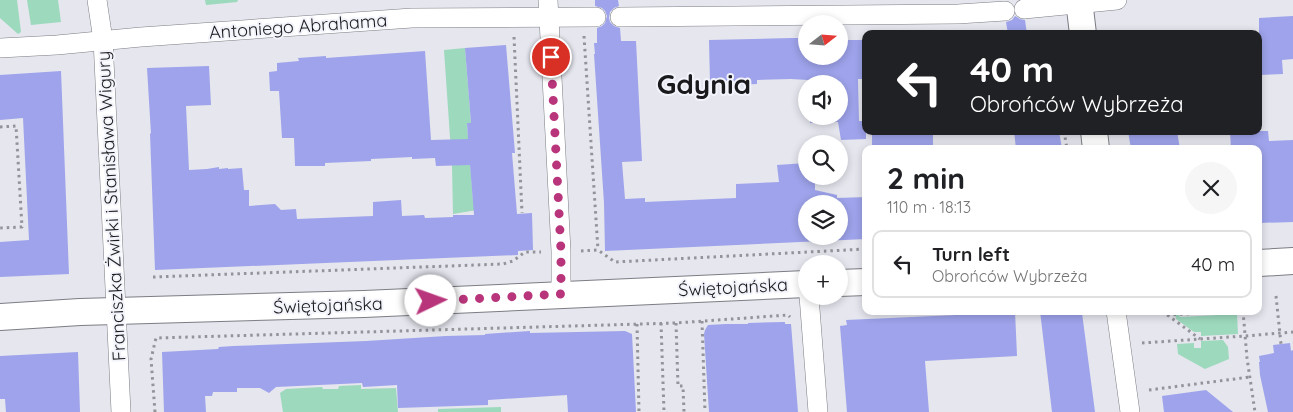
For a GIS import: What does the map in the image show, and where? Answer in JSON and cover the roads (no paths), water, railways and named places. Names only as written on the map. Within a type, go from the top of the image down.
[{"type":"street","name":"Franciszka Żwirki i Stanisława Wigury","points":[[97,0],[103,40],[122,412]]},
{"type":"street","points":[[620,17],[958,14],[1118,0]]},
{"type":"street","points":[[1079,2],[1082,30]]},
{"type":"street","name":"Antoniego Abrahama","points":[[0,48],[549,9],[590,17]]},
{"type":"street","points":[[549,9],[561,251],[561,294]]},
{"type":"street","points":[[1262,263],[1293,261]]},
{"type":"street","points":[[848,283],[862,282]]},
{"type":"street","name":"Świętojańska","points":[[0,317],[116,311],[364,304],[798,284]]},
{"type":"street","points":[[810,305],[818,412]]},
{"type":"street","points":[[1117,315],[1130,412]]},
{"type":"district","name":"Gdynia","points":[[704,83]]}]
